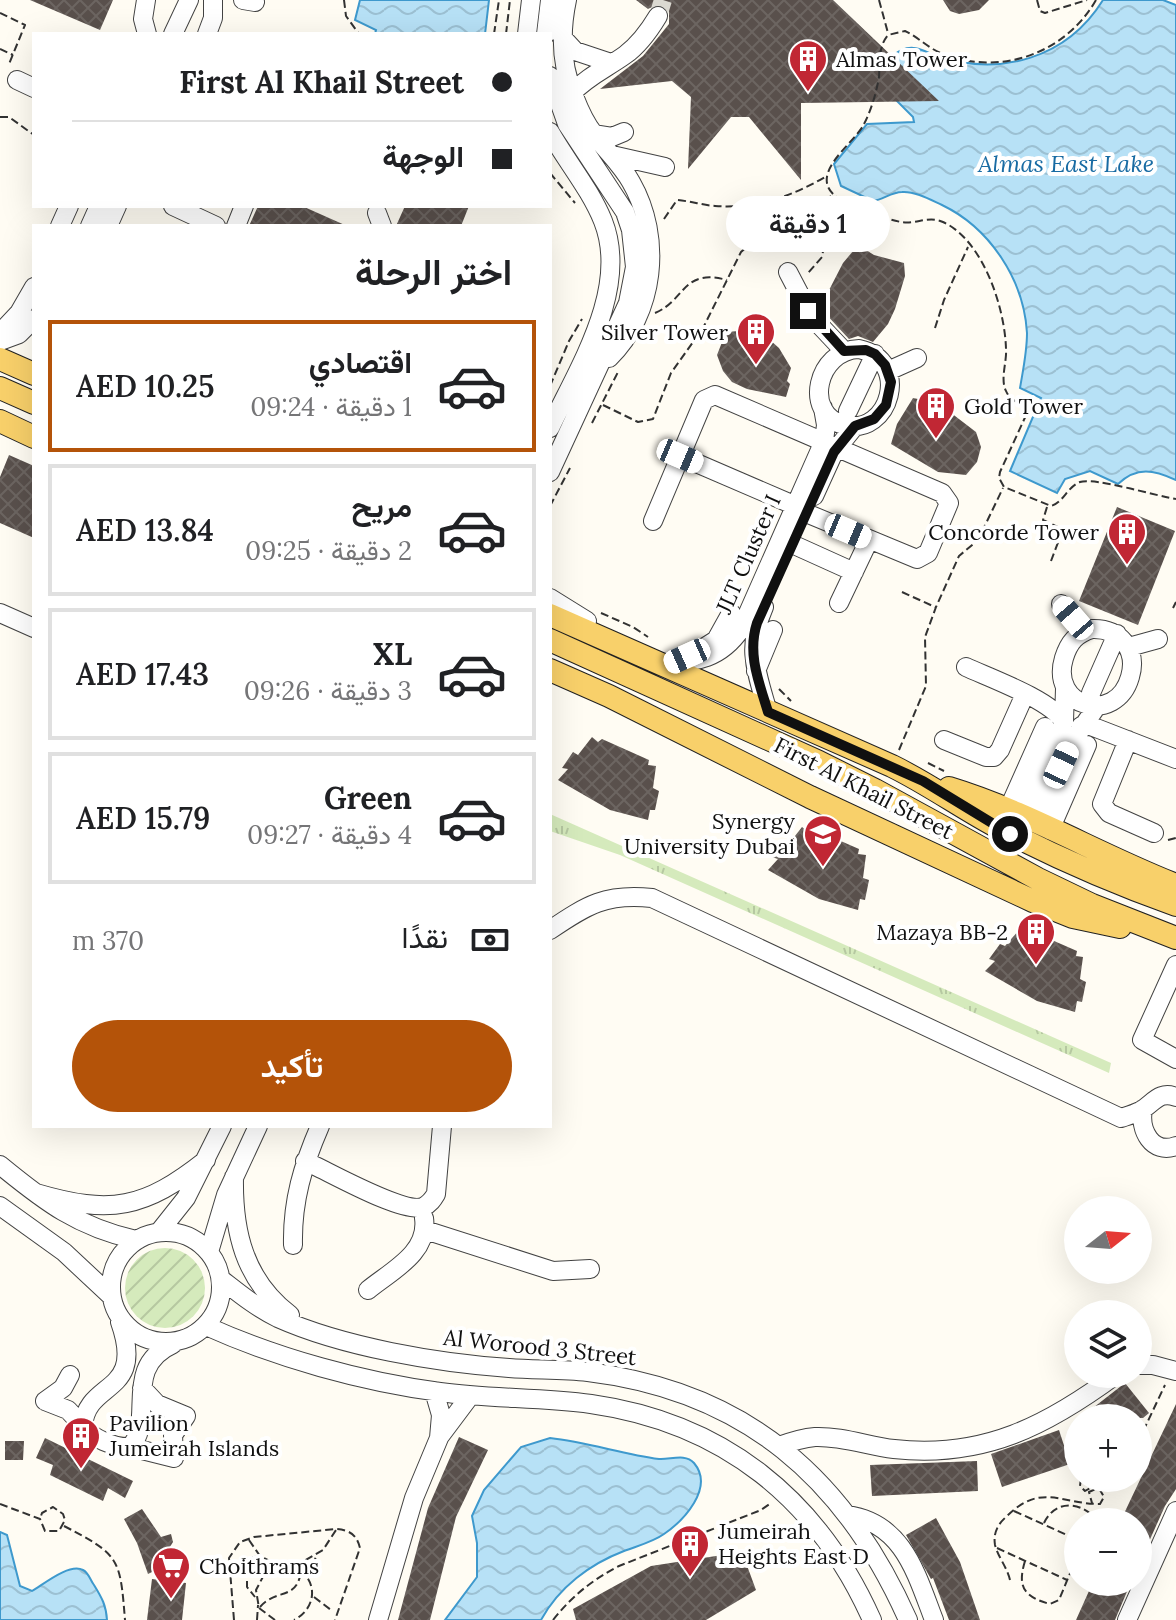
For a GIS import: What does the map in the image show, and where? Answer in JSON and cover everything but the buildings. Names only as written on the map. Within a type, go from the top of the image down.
[{"type":"main road","points":[[0,359],[32,373]]},
{"type":"main road","points":[[0,388],[32,402]]},
{"type":"main road","points":[[0,421],[32,436]]},
{"type":"main road","name":"First Al Khail Street","points":[[552,616],[892,766],[923,781],[980,818],[1032,826],[1176,905]]},
{"type":"main road","name":"First Al Khail Street","points":[[552,641],[833,769],[1038,879],[1167,934]]},
{"type":"main road","points":[[552,671],[609,696],[810,797],[1033,901],[1073,917],[1167,934]]},
{"type":"main road","points":[[923,781],[1176,885]]},
{"type":"street","points":[[146,0],[151,32]]},
{"type":"street","points":[[151,32],[179,0]]},
{"type":"street","points":[[151,32],[189,0]]},
{"type":"street","points":[[208,32],[213,18],[214,0]]},
{"type":"street","points":[[527,32],[531,0]]},
{"type":"street","points":[[550,0],[554,36],[563,56],[572,93],[593,134],[612,155],[640,200],[649,232],[651,264],[642,307],[627,337],[598,367]]},
{"type":"street","points":[[554,36],[567,0]]},
{"type":"street","points":[[572,93],[590,76],[638,44],[658,16]]},
{"type":"street","points":[[554,36],[575,51],[611,63]]},
{"type":"street","points":[[552,82],[567,124],[618,199],[631,230],[634,248],[633,285],[628,303],[552,468]]},
{"type":"street","points":[[593,134],[612,137],[624,132]]},
{"type":"street","points":[[552,135],[594,202],[606,231],[612,258],[608,294],[585,355],[552,424]]},
{"type":"street","points":[[612,155],[644,165],[665,167]]},
{"type":"street","points":[[177,208],[212,224]]},
{"type":"street","points":[[792,279],[811,316],[844,351],[871,352],[888,371],[917,358]]},
{"type":"street","points":[[0,333],[19,313],[32,290]]},
{"type":"street","points":[[0,341],[19,334],[32,321]]},
{"type":"street","name":"JLT Cluster I","points":[[844,351],[830,361],[820,387],[841,413],[874,419],[886,405],[891,382],[888,371]]},
{"type":"street","points":[[841,413],[871,352]]},
{"type":"street","points":[[653,521],[680,456],[704,400],[710,396],[719,397],[862,457],[942,493],[949,503],[928,553],[921,559],[913,558],[680,456]]},
{"type":"street","points":[[798,431],[806,428],[817,416],[841,413]]},
{"type":"street","points":[[841,413],[859,441],[862,457]]},
{"type":"street","name":"JLT Cluster I","points":[[664,663],[701,661],[733,641],[801,509],[831,444],[841,413]]},
{"type":"street","name":"JLT Cluster I","points":[[831,444],[826,425],[841,413]]},
{"type":"street","name":"JLT Cluster I","points":[[768,712],[752,650],[754,634],[792,544],[801,509]]},
{"type":"street","points":[[839,603],[869,540]]},
{"type":"street","points":[[792,544],[854,572]]},
{"type":"street","points":[[552,599],[592,624],[605,640]]},
{"type":"street","points":[[1061,604],[1085,631]]},
{"type":"street","points":[[0,613],[32,627]]},
{"type":"street","points":[[664,663],[710,645],[721,633],[731,613]]},
{"type":"street","points":[[1123,738],[1062,665],[1067,650],[1072,641],[1092,629],[1118,637],[1158,639]]},
{"type":"street","points":[[756,671],[773,630]]},
{"type":"street","points":[[1027,695],[1085,693],[1128,685],[1133,664],[1118,637]]},
{"type":"street","points":[[1032,826],[1077,731],[1085,693],[1118,637]]},
{"type":"street","points":[[966,667],[1057,712],[1077,731]]},
{"type":"street","points":[[552,681],[590,696],[609,696]]},
{"type":"street","points":[[1032,826],[1066,802],[1081,771],[1077,731],[1085,693]]},
{"type":"street","points":[[944,740],[986,757],[994,757],[1027,695]]},
{"type":"street","points":[[1077,731],[1091,726],[1176,759]]},
{"type":"street","points":[[1032,826],[1017,779],[1045,727]]},
{"type":"street","points":[[1123,738],[1102,804],[1106,811],[1161,837]]},
{"type":"street","points":[[552,929],[585,906],[607,898],[652,898],[1121,1118],[1143,1132],[1154,1144],[1169,1148],[1176,1146]]},
{"type":"street","points":[[1176,965],[1142,1040],[1176,1059]]},
{"type":"street","points":[[1121,1118],[1174,1090]]},
{"type":"street","points":[[1143,1109],[1143,1132]]},
{"type":"street","points":[[159,1232],[186,1198],[221,1128]]},
{"type":"street","points":[[209,1252],[219,1214],[257,1128]]},
{"type":"street","points":[[293,1245],[293,1210],[305,1161],[319,1128]]},
{"type":"street","points":[[305,1161],[399,1206],[422,1208],[436,1194],[442,1128]]},
{"type":"street","points":[[36,1193],[88,1206],[127,1204],[164,1190],[206,1160]]},
{"type":"street","points":[[0,1165],[82,1224],[136,1240]]},
{"type":"street","points":[[234,1177],[235,1224],[247,1263],[269,1296],[308,1329]]},
{"type":"street","points":[[0,1206],[64,1252],[114,1304],[126,1326],[140,1337],[157,1343],[175,1343]]},
{"type":"street","points":[[368,1290],[417,1250],[423,1241],[422,1208]]},
{"type":"street","points":[[425,1230],[553,1271],[590,1269]]},
{"type":"street","points":[[83,1426],[88,1411],[122,1374],[127,1364],[127,1342],[114,1304],[111,1280],[115,1264],[136,1240],[159,1232],[178,1233],[195,1240],[209,1252],[222,1280],[218,1306],[206,1326],[192,1337],[158,1353],[151,1361],[142,1388],[137,1437],[130,1447]]},
{"type":"street","name":"Al Worood 3 Street","points":[[222,1280],[267,1312],[308,1329],[428,1359],[508,1368],[586,1372],[701,1399],[779,1446],[827,1490],[890,1580],[908,1620]]},
{"type":"street","points":[[206,1326],[263,1348],[355,1375],[470,1396],[616,1408],[673,1425],[727,1451],[780,1489],[803,1510],[841,1559],[872,1620]]},
{"type":"street","points":[[1152,1365],[1174,1370]]},
{"type":"street","points":[[558,1402],[576,1392],[586,1372]]},
{"type":"street","points":[[70,1375],[58,1393],[45,1401],[68,1410],[89,1434],[119,1447],[174,1458],[173,1435],[186,1416],[157,1404],[142,1388]]},
{"type":"street","points":[[779,1446],[814,1437],[918,1450],[994,1441],[1050,1420],[1097,1388]]},
{"type":"street","points":[[434,1391],[441,1415],[439,1438]]},
{"type":"street","points":[[378,1620],[414,1498],[439,1438],[470,1396]]},
{"type":"street","points":[[1127,1620],[1176,1511]]},
{"type":"street","points":[[847,1515],[872,1521],[893,1535],[909,1561],[934,1620]]},
{"type":"path","points":[[344,0],[346,16],[358,32]]},
{"type":"path","points":[[494,32],[499,0]]},
{"type":"path","points":[[506,32],[510,0]]},
{"type":"path","points":[[1037,0],[1040,11],[1045,13],[1087,0]]},
{"type":"path","points":[[1096,0],[1084,18],[1061,40],[1035,54],[1007,62],[977,62],[946,55],[905,31],[888,35],[882,43],[878,79],[864,123],[830,165],[826,176],[833,194],[898,221],[909,223],[932,219],[953,228],[969,245],[993,286],[1005,330],[1006,392],[1028,411],[1000,472],[999,478],[1004,487],[1047,506],[1058,504],[1075,484],[1091,480],[1176,499]]},
{"type":"path","points":[[880,1],[888,35]]},
{"type":"path","points":[[0,13],[25,25],[14,55],[19,79]]},
{"type":"path","points":[[0,49],[14,55]]},
{"type":"path","points":[[0,117],[9,117],[32,134]]},
{"type":"path","points":[[552,175],[576,204]]},
{"type":"path","points":[[662,222],[677,200],[719,206],[757,204],[793,194],[826,176]]},
{"type":"path","points":[[602,404],[638,422],[653,419],[671,373],[703,328],[741,252],[766,229],[797,219],[816,209],[833,194]]},
{"type":"path","points":[[792,279],[822,257],[825,250],[822,243],[797,219]]},
{"type":"path","points":[[935,328],[969,245]]},
{"type":"path","points":[[654,314],[695,280],[715,277],[727,280]]},
{"type":"path","points":[[552,381],[569,341],[585,315]]},
{"type":"path","points":[[892,766],[926,686],[925,637],[936,607],[959,556],[978,540],[1004,487]]},
{"type":"path","points":[[1047,506],[1043,520],[1062,532],[1051,561]]},
{"type":"path","points":[[902,592],[936,607]]},
{"type":"path","points":[[1173,608],[1176,602]]},
{"type":"path","points":[[598,612],[627,623],[650,638]]},
{"type":"path","points":[[1161,837],[1176,838]]},
{"type":"path","points":[[1152,1414],[1174,1370]]},
{"type":"path","points":[[553,1620],[580,1590],[598,1577],[761,1510],[773,1501],[780,1489]]},
{"type":"path","points":[[1090,1492],[1088,1496],[1092,1503]]},
{"type":"path","points":[[1010,1580],[996,1548],[995,1534],[998,1525],[1013,1510],[1028,1500],[1049,1496],[1100,1504],[1103,1501],[1101,1492]]},
{"type":"path","points":[[0,1504],[40,1519]]},
{"type":"path","points":[[1043,1524],[1053,1509],[1066,1505],[1076,1508]]},
{"type":"path","points":[[53,1507],[63,1514],[64,1526],[59,1531],[45,1531],[40,1519],[42,1513],[53,1507]]},
{"type":"path","points":[[1013,1510],[1064,1534]]},
{"type":"path","points":[[64,1526],[107,1551],[118,1564],[125,1620]]},
{"type":"path","points":[[295,1566],[317,1555],[329,1544],[336,1529]]},
{"type":"path","points":[[234,1620],[229,1558],[240,1542],[336,1529],[355,1535],[360,1548],[335,1620]]},
{"type":"path","points":[[248,1539],[260,1556],[280,1565],[295,1566],[309,1579],[313,1596],[308,1609],[294,1620]]},
{"type":"path","points":[[996,1548],[1064,1579]]},
{"type":"path","points":[[309,1579],[317,1555]]},
{"type":"path","points":[[240,1560],[260,1556]]},
{"type":"path","points":[[1025,1561],[1021,1581],[1034,1598],[1055,1603],[1064,1586]]},
{"type":"path","points":[[256,1598],[261,1576],[280,1565]]},
{"type":"path","points":[[247,1569],[247,1587],[259,1606],[275,1620]]},
{"type":"path","points":[[257,1620],[259,1606],[268,1599],[292,1591],[301,1570]]},
{"type":"path","points":[[313,1596],[331,1610]]},
{"type":"green space","points":[[552,815],[1111,1063],[1109,1073],[620,855],[552,832]]},
{"type":"green space","points":[[165,1248],[180,1251],[193,1260],[202,1273],[205,1288],[202,1303],[193,1316],[180,1325],[165,1328],[150,1325],[137,1316],[128,1303],[125,1288],[128,1273],[137,1260],[150,1251]]},
{"type":"water","points":[[360,0],[489,0],[485,32],[376,32],[355,20]]},
{"type":"water","name":"Almas East Lake","points":[[1103,0],[1163,0],[1176,5],[1176,480],[1160,474],[1139,472],[1118,484],[1090,471],[1065,479],[1057,493],[1010,471],[1041,398],[1020,388],[1027,333],[1019,294],[1001,258],[975,227],[942,205],[907,192],[873,201],[841,186],[834,164],[867,124],[914,122],[913,117],[880,84],[887,64],[897,53],[916,48],[961,62],[985,64],[1030,58],[1052,49],[1071,36]]},
{"type":"water","points":[[550,1438],[659,1459],[686,1458],[694,1463],[700,1473],[699,1493],[680,1521],[664,1534],[611,1556],[576,1578],[557,1597],[541,1620],[445,1620],[477,1577],[477,1543],[472,1516],[484,1490],[521,1447]]},
{"type":"water","points":[[0,1532],[7,1535],[20,1586],[32,1591],[71,1569],[83,1570],[101,1598],[107,1620],[0,1620]]},
{"type":"tunnel","points":[[658,16],[663,0]]},
{"type":"place","name":"Almas Tower","points":[[808,93]]},
{"type":"place","name":"Silver Tower","points":[[756,366]]},
{"type":"place","name":"Gold Tower","points":[[936,440]]},
{"type":"place","name":"Concorde Tower","points":[[1127,566]]},
{"type":"place","name":"Synergy University Dubai","points":[[823,868]]},
{"type":"place","name":"Mazaya BB-2","points":[[1036,966]]},
{"type":"place","name":"Pavilion Jumeirah Islands","points":[[81,1470]]},
{"type":"place","name":"Jumeirah Heights East D","points":[[690,1578]]},
{"type":"place","name":"Choithrams","points":[[171,1600]]},
{"type":"route","points":[[808,311],[844,351],[866,350],[881,359],[891,382],[886,405],[880,414],[868,423],[855,426],[834,452],[757,623],[753,659],[768,712],[923,781],[1010,834]]}]
